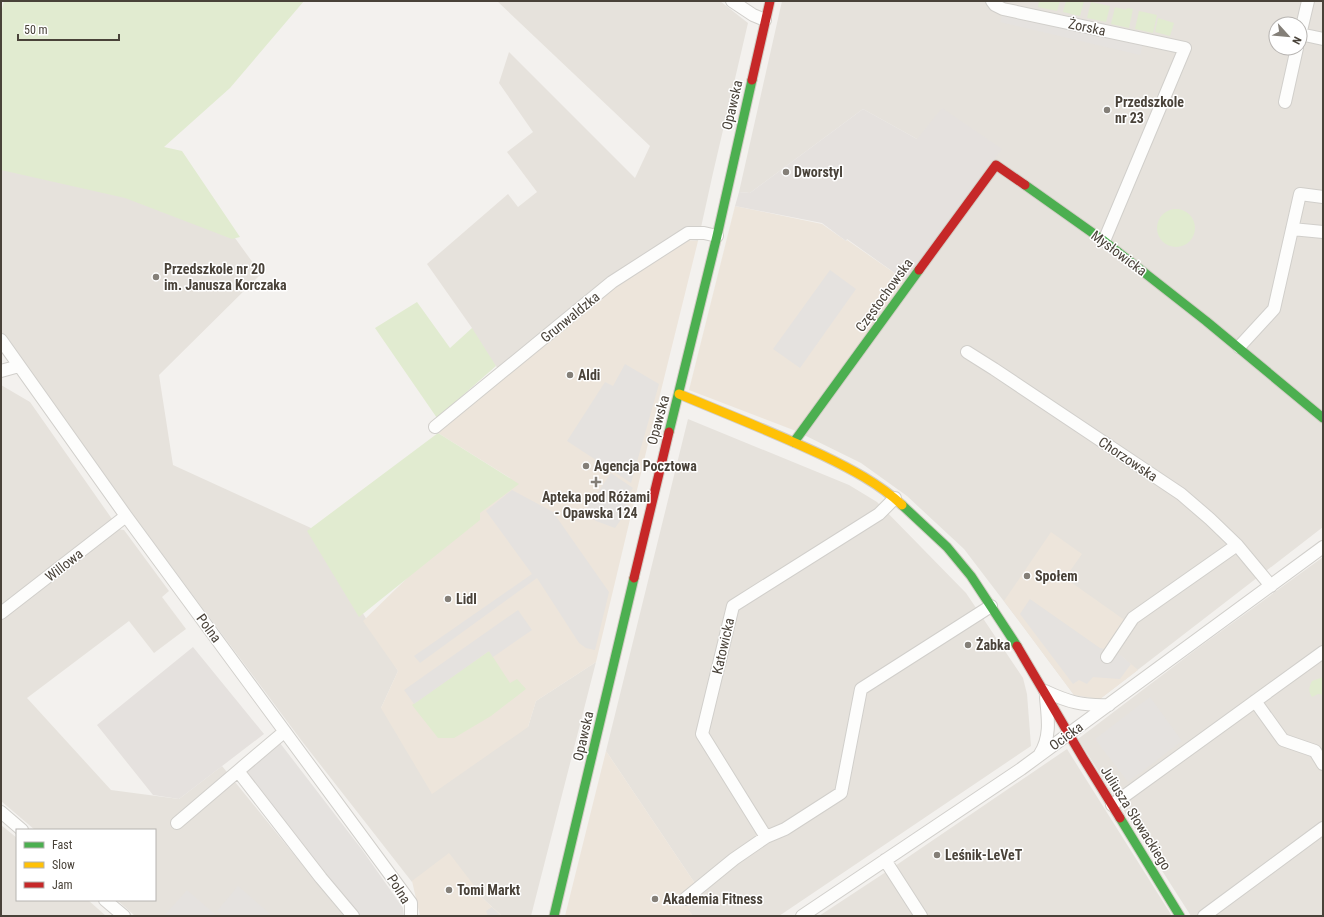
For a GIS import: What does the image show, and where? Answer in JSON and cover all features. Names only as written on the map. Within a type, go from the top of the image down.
[{"type":"street","points":[[732,1],[753,15],[765,20]]},
{"type":"street","name":"Opawska","points":[[554,916],[658,475],[717,236],[770,1]]},
{"type":"street","name":"Żorska","points":[[992,1],[995,5],[1003,9],[1185,48],[1104,241]]},
{"type":"street","points":[[1304,16],[1308,1]]},
{"type":"street","points":[[1308,36],[1323,39]]},
{"type":"street","points":[[1285,102],[1295,56]]},
{"type":"street","name":"Mysłowicka","points":[[996,165],[1104,241],[1239,347],[1323,418]]},
{"type":"street","name":"Częstochowska","points":[[794,442],[996,165]]},
{"type":"street","points":[[1239,347],[1274,310],[1300,194],[1323,198]]},
{"type":"street","points":[[1292,229],[1323,232]]},
{"type":"street","name":"Grunwaldzka","points":[[435,427],[612,282],[688,233],[704,233],[717,236]]},
{"type":"street","name":"Polna","points":[[1,340],[126,516],[411,903],[411,916]]},
{"type":"street","name":"Chorzowska","points":[[967,352],[1181,494],[1210,519],[1237,546],[1271,586]]},
{"type":"street","points":[[1,371],[19,366]]},
{"type":"street","points":[[679,394],[794,442],[850,469],[894,498],[934,534],[958,559],[971,576],[1013,638],[1069,733]]},
{"type":"street","name":"Katowicka","points":[[766,837],[702,734],[732,606],[878,514],[894,498]]},
{"type":"street","name":"Willowa","points":[[1,613],[126,516]]},
{"type":"street","points":[[1107,657],[1133,618],[1237,546]]},
{"type":"street","name":"Ocicka","points":[[802,916],[1040,756],[1069,733],[1323,547]]},
{"type":"street","points":[[685,900],[734,859],[766,837],[785,830],[841,793],[861,689],[991,606]]},
{"type":"street","points":[[1112,805],[1323,652]]},
{"type":"street","points":[[1045,691],[1076,704],[1097,706],[1109,705]]},
{"type":"street","points":[[1040,756],[1047,740],[1048,725],[1045,691]]},
{"type":"street","points":[[1255,701],[1283,740],[1315,751],[1323,764]]},
{"type":"street","points":[[177,823],[284,732]]},
{"type":"street","name":"Juliusza Słowackiego","points":[[1069,733],[1180,916]]},
{"type":"street","points":[[238,771],[321,878],[353,916]]},
{"type":"street","points":[[1,812],[21,829]]},
{"type":"street","points":[[1204,916],[1323,828]]},
{"type":"street","points":[[885,860],[921,916]]},
{"type":"street","points":[[106,901],[124,916]]},
{"type":"shaded area","points":[[497,1],[720,1],[748,23],[698,241],[685,240],[504,376],[471,335],[472,328],[427,264],[508,194],[518,207],[537,192],[507,152],[533,132],[499,83],[509,52],[635,178],[650,146]]},
{"type":"shaded area","points":[[782,1],[1323,1],[1323,527],[1100,699],[1074,695],[964,549],[907,496],[861,463],[796,431],[966,198],[917,139],[863,109],[750,193],[739,192]]},
{"type":"shaded area","points":[[1003,12],[1143,45],[1140,55],[1000,22]]},
{"type":"shaded area","points":[[942,108],[1002,149],[906,281],[822,223],[735,206],[739,192],[750,193],[863,109],[917,139]]},
{"type":"shaded area","points":[[1,167],[117,192],[235,238],[261,274],[159,375],[173,465],[311,528],[398,671],[381,708],[528,727],[536,701],[596,662],[531,916],[502,916],[478,894],[449,854],[412,882],[301,740],[92,460],[8,343],[1,332]]},
{"type":"shaded area","points":[[735,206],[822,224],[906,281],[796,431],[689,390]]},
{"type":"shaded area","points":[[685,240],[698,241],[596,662],[536,701],[528,727],[432,794],[381,708],[398,671],[363,621],[510,478],[438,433],[574,318],[670,248]]},
{"type":"shaded area","points":[[830,270],[856,289],[800,368],[773,349]]},
{"type":"shaded area","points":[[625,364],[659,384],[631,483],[567,441],[605,382],[613,386]]},
{"type":"shaded area","points":[[1,385],[30,402],[112,519],[1,605]]},
{"type":"shaded area","points":[[688,419],[849,485],[877,502],[966,593],[1023,678],[1027,694],[1031,746],[779,916],[693,916],[689,911],[694,882],[606,751]]},
{"type":"shaded area","points":[[611,473],[633,488],[623,502],[630,507],[615,528],[596,521],[584,512]]},
{"type":"shaded area","points":[[512,490],[553,512],[609,592],[595,650],[586,648],[579,643],[537,578],[420,663],[414,656],[532,574],[486,511]]},
{"type":"shaded area","points":[[117,529],[124,530],[169,591],[162,597],[186,629],[154,653],[129,621],[27,698],[111,790],[179,799],[222,766],[344,916],[135,916],[118,901],[156,901],[156,829],[34,829],[1,801],[1,618]]},
{"type":"shaded area","points":[[1051,532],[1082,554],[1065,578],[1133,626],[1116,651],[1138,670],[1100,699],[1074,695],[1004,601]]},
{"type":"shaded area","points":[[1323,557],[1323,916],[1191,916],[1078,739],[1198,648]]},
{"type":"shaded area","points":[[1030,599],[1100,648],[1116,651],[1131,664],[1120,679],[1093,677],[1087,684],[1079,680],[1073,684],[1020,614]]},
{"type":"shaded area","points":[[518,610],[532,630],[493,657],[489,651],[414,704],[404,690]]},
{"type":"shaded area","points":[[193,647],[264,734],[179,799],[153,795],[97,725]]},
{"type":"shaded area","points":[[1150,697],[1182,741],[1128,782],[1095,739]]},
{"type":"shaded area","points":[[280,743],[363,851],[403,908],[404,916],[360,916],[306,851],[246,772]]},
{"type":"shaded area","points":[[1067,749],[1172,916],[819,916],[895,866]]},
{"type":"shaded area","points":[[606,751],[694,882],[689,911],[693,916],[565,916]]},
{"type":"shaded area","points":[[1,825],[16,837],[16,901],[89,901],[106,916],[1,916]]},
{"type":"shaded area","points":[[449,853],[476,888],[478,894],[502,916],[420,916],[412,881]]},
{"type":"shaded area","points":[[238,886],[270,914],[269,916],[223,916],[217,911]]},
{"type":"shaded area","points":[[187,890],[217,916],[164,916]]},
{"type":"shaded area","points":[[492,907],[501,916],[488,916],[486,911]]},
{"type":"green space","points":[[4,1],[304,1],[230,88],[164,147],[182,151],[240,237],[232,239],[125,198],[1,170],[1,13]]},
{"type":"green space","points":[[1039,1],[1060,1],[1057,11],[1038,7]]},
{"type":"green space","points":[[1066,1],[1084,1],[1080,16],[1063,12]]},
{"type":"green space","points":[[1091,2],[1110,6],[1106,22],[1087,18]]},
{"type":"green space","points":[[1115,7],[1126,10],[1127,8],[1133,9],[1129,28],[1111,24]]},
{"type":"green space","points":[[1139,11],[1157,15],[1153,33],[1135,29]]},
{"type":"green space","points":[[1158,18],[1174,23],[1170,36],[1155,32]]},
{"type":"green space","points":[[1172,209],[1180,209],[1187,212],[1192,217],[1195,228],[1192,239],[1187,244],[1180,247],[1172,247],[1165,244],[1160,239],[1157,232],[1157,224],[1160,217],[1165,212]]},
{"type":"green space","points":[[417,302],[450,348],[472,328],[496,366],[437,418],[375,328]]},
{"type":"green space","points":[[438,433],[519,484],[480,513],[480,520],[359,617],[307,531]]},
{"type":"green space","points":[[489,651],[510,683],[517,679],[526,689],[491,716],[454,738],[438,738],[412,705]]},
{"type":"green space","points":[[1323,677],[1323,695],[1318,694],[1312,697],[1309,689],[1312,681]]},
{"type":"traffic: fast","points":[[669,432],[717,236],[752,80]]},
{"type":"traffic: fast","points":[[1025,185],[1104,241],[1206,321],[1323,418]]},
{"type":"traffic: fast","points":[[794,442],[919,270]]},
{"type":"traffic: fast","points":[[902,505],[947,547],[971,576],[1017,646]]},
{"type":"traffic: fast","points":[[554,916],[634,578]]},
{"type":"traffic: fast","points":[[1120,818],[1180,916]]},
{"type":"traffic: slow","points":[[679,394],[769,431],[832,460],[874,483],[902,505]]},
{"type":"traffic: jam","points":[[752,80],[770,1]]},
{"type":"traffic: jam","points":[[919,270],[996,165],[1025,185]]},
{"type":"traffic: jam","points":[[634,578],[669,432]]},
{"type":"traffic: jam","points":[[1017,646],[1120,818]]},
{"type":"place","name":"Przedszkole nr 23","points":[[1107,110]]},
{"type":"place","name":"Dworstyl","points":[[786,172]]},
{"type":"place","name":"Przedszkole nr 20 im. Janusza Korczaka","points":[[156,277]]},
{"type":"place","name":"Aldi","points":[[570,375]]},
{"type":"place","name":"Agencja Pocztowa","points":[[586,466]]},
{"type":"place","name":"Apteka pod Różami - Opawska 124","points":[[596,482]]},
{"type":"place","name":"Społem","points":[[1027,576]]},
{"type":"place","name":"Lidl","points":[[448,599]]},
{"type":"place","name":"Żabka","points":[[968,645]]},
{"type":"place","name":"Leśnik-LeVeT","points":[[937,855]]},
{"type":"place","name":"Tomi Markt","points":[[449,890]]},
{"type":"place","name":"Akademia Fitness","points":[[655,899]]}]
